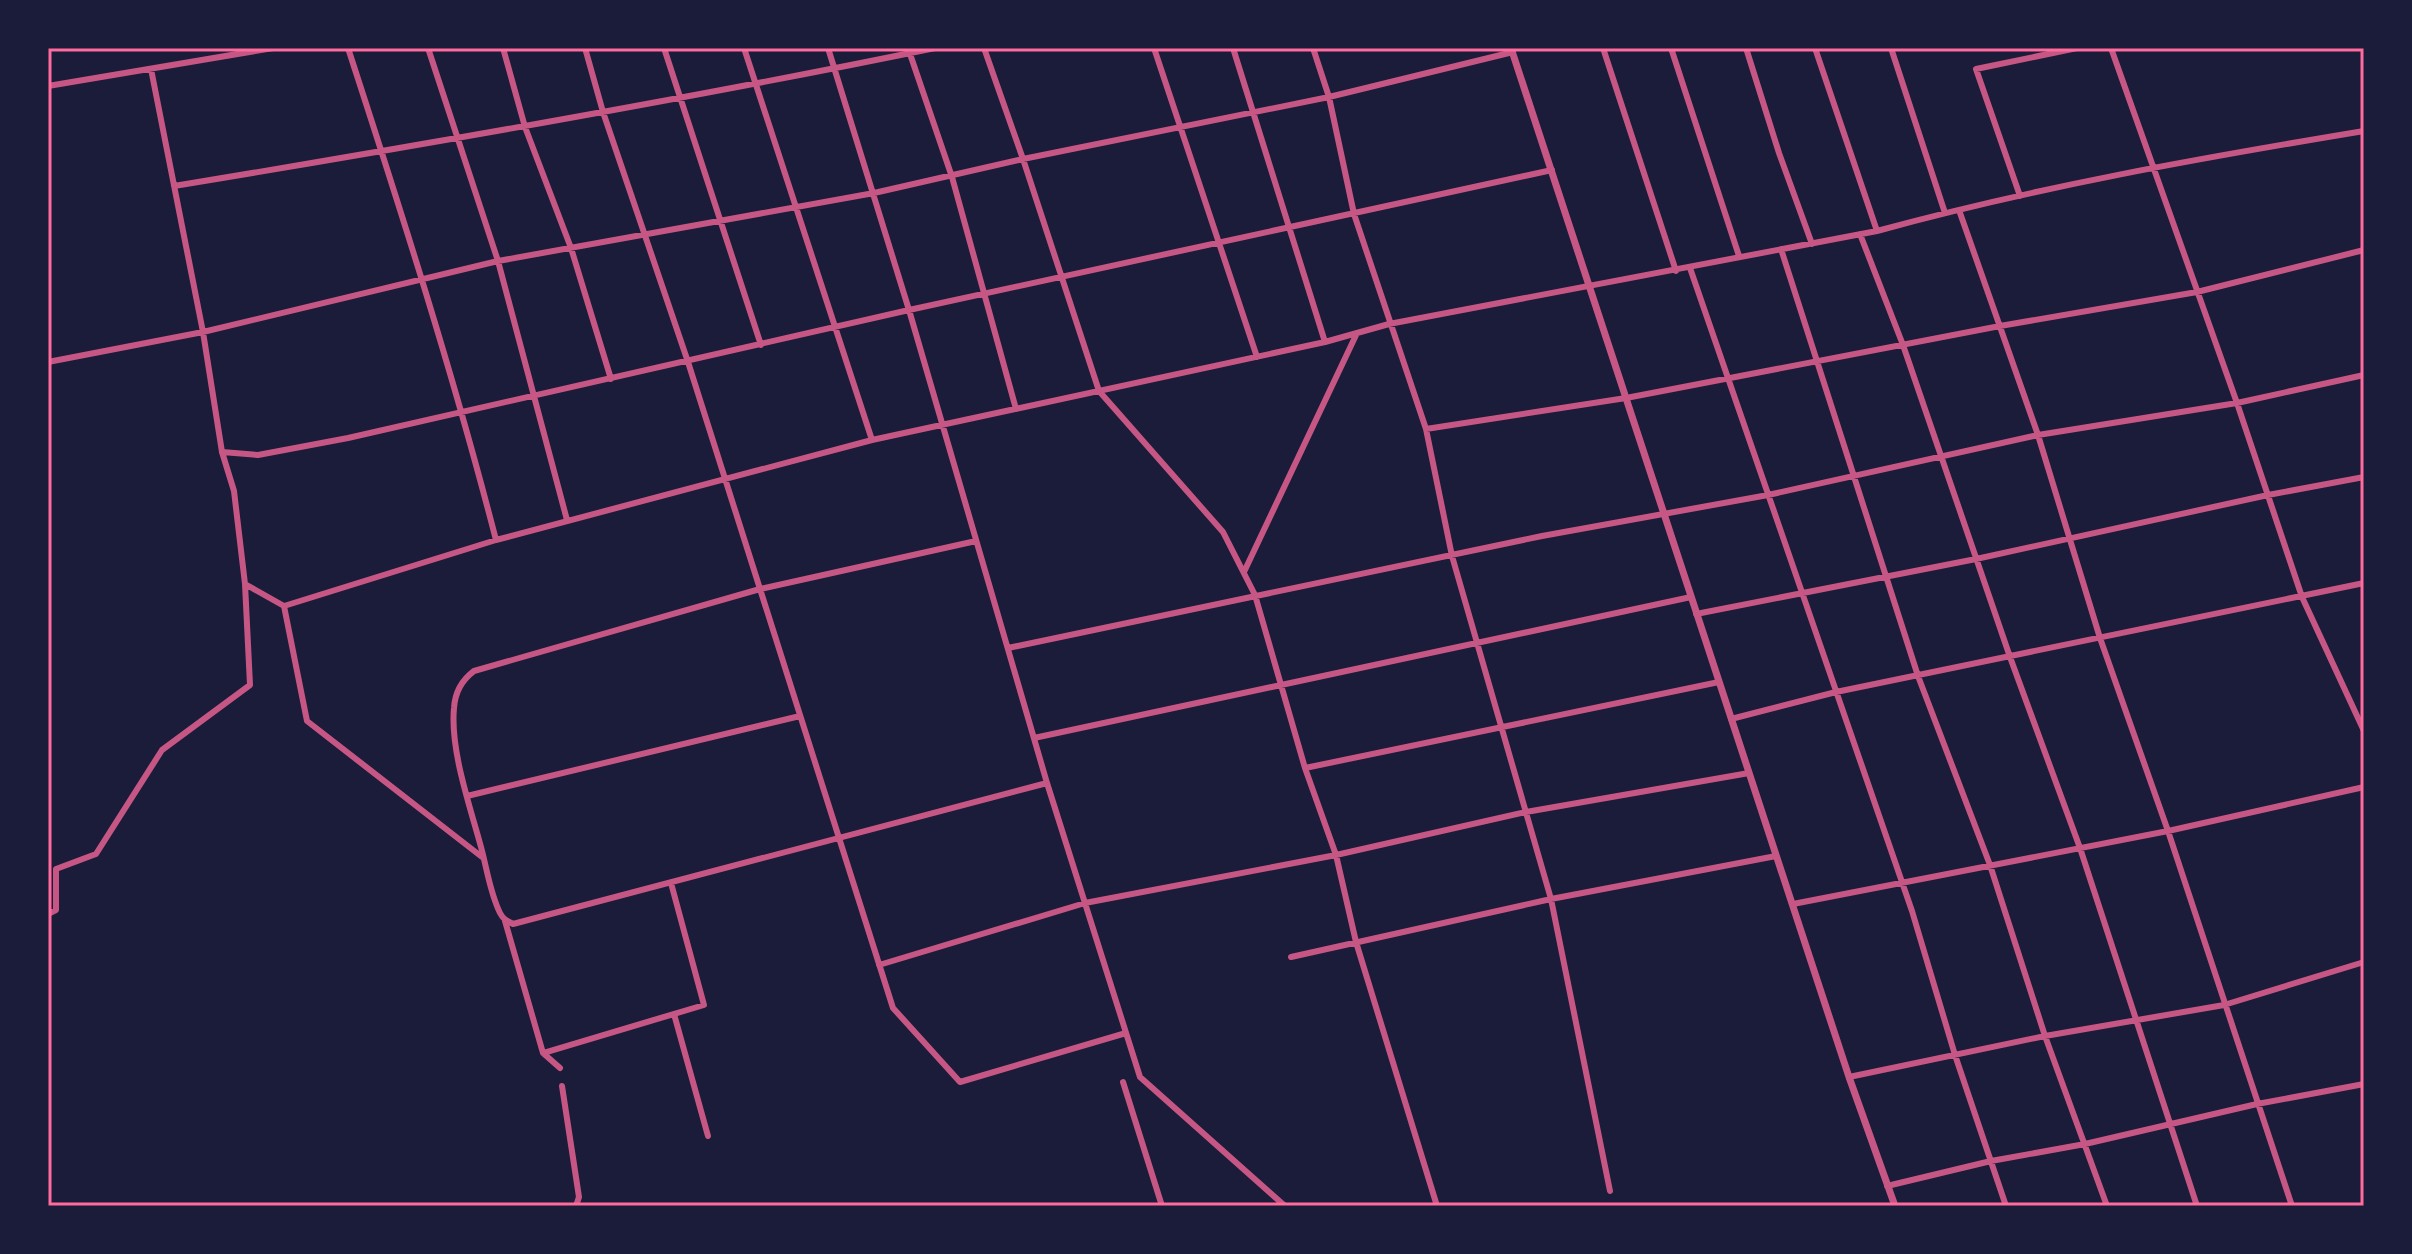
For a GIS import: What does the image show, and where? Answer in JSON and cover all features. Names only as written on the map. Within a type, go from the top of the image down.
[{"type":"street","points":[[48,86],[273,48]]},
{"type":"street","points":[[348,48],[424,279],[496,540]]},
{"type":"street","points":[[428,48],[498,261],[567,520]]},
{"type":"street","points":[[503,48],[525,127],[571,248],[611,379]]},
{"type":"street","points":[[585,48],[603,112],[688,362],[893,1008],[960,1082],[1126,1033]]},
{"type":"street","points":[[664,48],[761,345]]},
{"type":"street","points":[[744,48],[872,440]]},
{"type":"street","points":[[828,48],[909,310],[1047,783],[1140,1077],[1285,1206]]},
{"type":"street","points":[[174,186],[681,99],[935,48]]},
{"type":"street","points":[[984,48],[1099,391],[1223,532],[1255,595],[1305,768],[1336,855],[1356,942],[1437,1206]]},
{"type":"street","points":[[1154,48],[1257,357]]},
{"type":"street","points":[[1233,48],[1325,342]]},
{"type":"street","points":[[1313,48],[1329,97],[1354,214],[1426,429],[1452,556],[1551,899],[1610,1191]]},
{"type":"street","points":[[1603,48],[1676,271]]},
{"type":"street","points":[[1671,48],[1739,256]]},
{"type":"street","points":[[1746,48],[1812,244]]},
{"type":"street","points":[[1815,48],[1877,231]]},
{"type":"street","points":[[1891,48],[1945,213]]},
{"type":"street","points":[[2020,196],[1976,69],[2077,48]]},
{"type":"street","points":[[2111,48],[2302,597],[2364,731]]},
{"type":"street","points":[[48,362],[203,332],[498,261],[796,209],[1023,159],[1179,129],[1329,97],[1512,50],[1849,1077],[1895,1206]]},
{"type":"street","points":[[908,51],[952,177],[1016,409]]},
{"type":"street","points":[[48,914],[56,910],[56,869],[96,854],[162,750],[250,685],[245,584],[234,491],[222,452],[203,332],[151,69]]},
{"type":"street","points":[[245,584],[284,606],[496,540],[872,440],[1325,342],[1389,324],[1676,271],[1739,256],[1877,231],[2020,196],[2364,131]]},
{"type":"street","points":[[222,452],[258,455],[534,397],[909,310],[1552,170]]},
{"type":"street","points":[[1959,210],[2038,435],[2100,638],[2168,831],[2292,1206]]},
{"type":"street","points":[[1860,234],[1903,345],[2010,657],[2080,848],[2197,1206]]},
{"type":"street","points":[[1781,249],[1918,676],[1990,865],[2045,1036],[2107,1206]]},
{"type":"street","points":[[1426,429],[1626,398],[2000,326],[2197,292],[2364,250]]},
{"type":"street","points":[[1690,268],[1902,882],[1955,1055],[2006,1206]]},
{"type":"street","points":[[1244,573],[1357,333]]},
{"type":"street","points":[[1008,648],[1542,536],[1768,495],[2038,435],[2237,403],[2364,375]]},
{"type":"street","points":[[1696,614],[2364,477]]},
{"type":"street","points":[[560,1068],[543,1053],[467,796],[454,732],[454,707],[458,689],[466,677],[474,671],[760,589],[976,541]]},
{"type":"street","points":[[1731,719],[1836,692],[2364,583]]},
{"type":"street","points":[[1034,738],[1691,597]]},
{"type":"street","points":[[284,606],[307,721],[484,859]]},
{"type":"street","points":[[1305,768],[1719,682]]},
{"type":"street","points":[[467,796],[800,716]]},
{"type":"street","points":[[879,965],[1085,903],[1336,855],[1526,812],[1749,773]]},
{"type":"street","points":[[505,921],[513,924],[1047,783]]},
{"type":"street","points":[[1793,904],[2168,831],[2364,787]]},
{"type":"street","points":[[1291,957],[1551,899],[1776,856]]},
{"type":"street","points":[[543,1053],[704,1005],[671,883]]},
{"type":"street","points":[[1849,1077],[2045,1036],[2224,1005],[2364,962]]},
{"type":"street","points":[[674,1014],[708,1136]]},
{"type":"street","points":[[1123,1082],[1162,1206]]},
{"type":"street","points":[[1887,1186],[2257,1104],[2364,1084]]},
{"type":"street","points":[[562,1086],[579,1197],[576,1206]]}]
